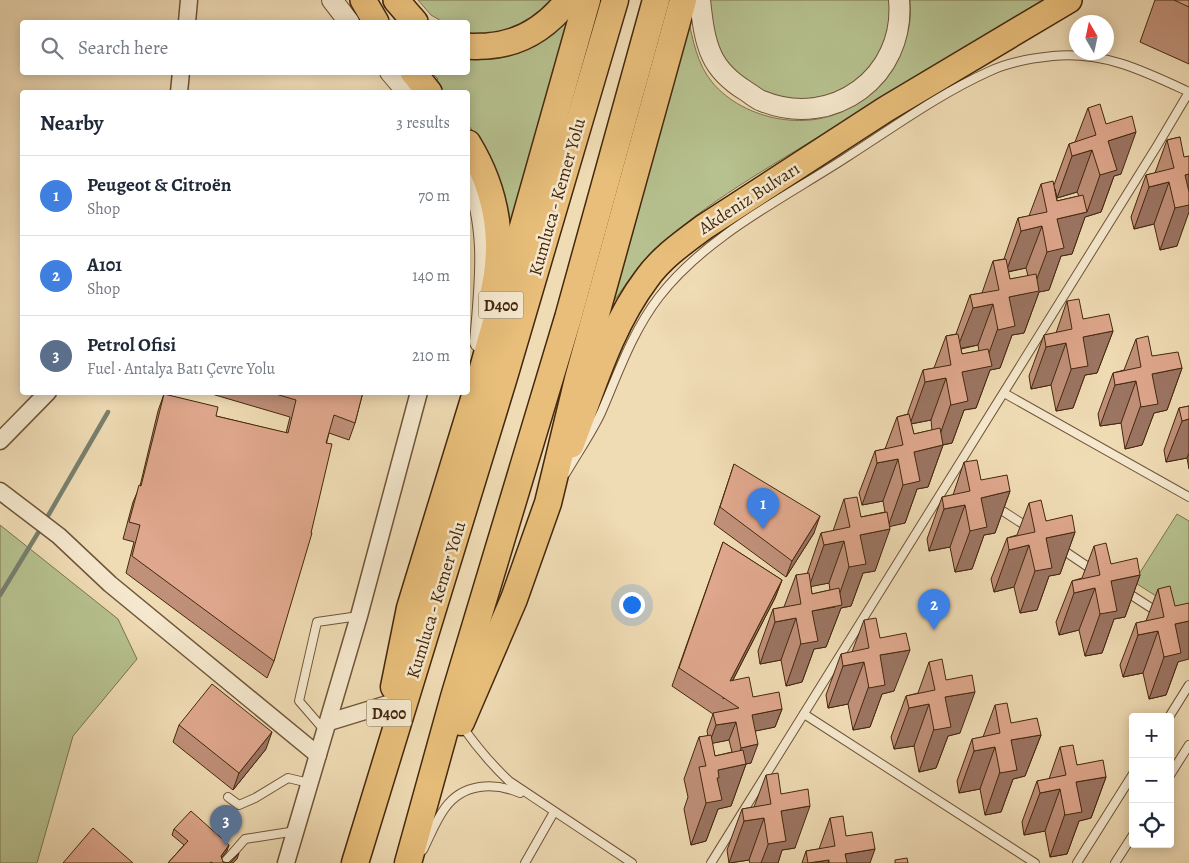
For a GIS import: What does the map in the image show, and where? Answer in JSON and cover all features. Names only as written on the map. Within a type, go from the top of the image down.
[{"type":"highway","name":"Kumluca - Kemer Yolu","points":[[369,818],[410,608],[478,386],[588,0]]},
{"type":"highway","name":"Kumluca - Kemer Yolu","points":[[369,818],[504,377],[615,0]]},
{"type":"highway","points":[[414,859],[422,812],[457,712],[656,0]]},
{"type":"highway","points":[[457,712],[514,599],[548,503],[578,379],[683,0]]},
{"type":"highway","name":"D400","points":[[355,863],[369,818]]},
{"type":"main road","points":[[363,0],[375,20]]},
{"type":"main road","points":[[396,0],[414,20]]},
{"type":"main road","points":[[470,46],[505,45],[535,31],[554,17],[568,0]]},
{"type":"main road","name":"Akdeniz Bulvarı","points":[[548,503],[605,353],[624,315],[647,277],[676,248],[704,226],[886,109],[1069,0]]},
{"type":"main road","points":[[415,75],[427,90]]},
{"type":"main road","points":[[470,147],[493,197],[499,241],[495,288],[470,379]]},
{"type":"main road","points":[[410,608],[433,505],[465,395]]},
{"type":"street","points":[[186,20],[189,0]]},
{"type":"street","points":[[332,0],[347,20]]},
{"type":"street","points":[[700,0],[703,24],[712,56],[732,83],[762,101],[791,109],[823,108],[851,96],[877,77],[894,48],[901,18],[900,0]]},
{"type":"street","points":[[178,90],[181,75]]},
{"type":"street","points":[[393,75],[405,90]]},
{"type":"street","points":[[470,176],[478,196],[483,219],[486,251],[480,342]]},
{"type":"street","points":[[0,441],[45,395]]},
{"type":"street","points":[[286,863],[359,616],[418,395]]},
{"type":"street","points":[[0,490],[59,536],[117,590],[318,755]]},
{"type":"street","points":[[327,727],[391,703]]},
{"type":"lane","points":[[548,503],[600,416],[636,333],[658,298],[688,264],[728,233],[948,92],[992,70],[1020,61],[1081,54],[1111,60],[1162,79],[1189,92],[1148,161],[711,863]]},
{"type":"lane","points":[[1148,161],[1156,164]]},
{"type":"lane","points":[[1004,393],[1189,497]]},
{"type":"lane","points":[[952,477],[960,483]]},
{"type":"lane","points":[[984,499],[1033,531]]},
{"type":"lane","points":[[1050,542],[1099,574]]},
{"type":"lane","points":[[1115,585],[1164,617]]},
{"type":"lane","points":[[327,727],[299,702],[317,622],[359,616]]},
{"type":"lane","points":[[1172,713],[1189,685]]},
{"type":"lane","points":[[457,712],[478,749],[509,782],[632,863]]},
{"type":"lane","points":[[804,714],[1035,863]]},
{"type":"lane","points":[[1174,769],[1189,745]]},
{"type":"lane","points":[[228,798],[239,805],[255,798],[288,778],[309,783]]},
{"type":"lane","points":[[1077,863],[1129,780]]},
{"type":"lane","points":[[414,859],[446,807],[463,791],[486,785],[509,788],[538,801]]},
{"type":"lane","points":[[525,863],[554,812]]},
{"type":"lane","points":[[224,863],[245,839],[296,831]]},
{"type":"lane","points":[[1115,863],[1129,841]]},
{"type":"green space","points":[[418,0],[554,0],[551,6],[515,32],[470,37],[470,20],[440,20],[431,15]]},
{"type":"green space","points":[[707,0],[890,0],[890,15],[886,38],[874,61],[856,79],[836,91],[813,98],[790,99],[766,93],[745,81],[726,62],[715,40]]},
{"type":"green space","points":[[910,0],[1044,0],[884,96],[717,201],[673,233],[653,251],[635,271],[609,308],[688,18],[696,52],[703,68],[712,82],[726,95],[742,106],[760,114],[800,121],[819,119],[838,113],[862,98],[900,50],[910,23]]},
{"type":"green space","points":[[569,19],[512,229],[495,171],[470,127],[470,90],[440,90],[434,82],[438,79],[434,75],[470,75],[470,58],[498,58],[511,55],[534,45]]},
{"type":"green space","points":[[1177,514],[1189,521],[1189,617],[1134,582]]},
{"type":"green space","points":[[0,525],[118,619],[137,659],[73,736],[37,863],[0,863]]},
{"type":"building","points":[[1174,0],[1189,0],[1189,7]]},
{"type":"building","points":[[1100,104],[1106,124],[1132,116],[1136,132],[1108,141],[1117,170],[1100,175],[1092,150],[1072,156],[1069,144],[1096,135],[1088,108]]},
{"type":"building","points":[[1180,137],[1184,157],[1189,156],[1189,174],[1185,175],[1189,192],[1189,205],[1175,208],[1169,182],[1149,187],[1146,175],[1174,168],[1167,140]]},
{"type":"building","points":[[1053,181],[1057,201],[1083,195],[1087,212],[1057,219],[1064,248],[1047,252],[1042,226],[1021,231],[1018,218],[1047,212],[1041,184]]},
{"type":"building","points":[[1006,259],[1010,279],[1036,274],[1039,291],[1009,297],[1015,326],[998,330],[993,304],[973,308],[970,295],[999,290],[993,261]]},
{"type":"building","points":[[1079,299],[1083,319],[1109,314],[1113,331],[1083,337],[1088,366],[1071,369],[1066,343],[1046,347],[1044,335],[1072,329],[1067,301]]},
{"type":"building","points":[[958,334],[962,354],[988,349],[992,366],[962,372],[968,401],[951,405],[946,378],[925,382],[923,370],[951,365],[946,336]]},
{"type":"building","points":[[1148,336],[1152,356],[1178,352],[1182,368],[1152,374],[1158,404],[1141,407],[1136,381],[1115,385],[1113,373],[1141,367],[1136,339]]},
{"type":"building","points":[[164,395],[218,407],[216,416],[288,433],[296,400],[279,395],[362,395],[355,423],[334,415],[326,443],[332,444],[312,533],[274,661],[132,556],[140,525],[129,522],[139,485],[141,486]]},
{"type":"building","points":[[1189,406],[1189,419],[1182,421],[1179,408]]},
{"type":"building","points":[[909,414],[914,434],[940,428],[943,445],[914,452],[920,481],[903,485],[898,459],[877,463],[875,451],[903,445],[897,417]]},
{"type":"building","points":[[977,460],[981,480],[1007,475],[1010,491],[981,498],[987,527],[970,531],[965,505],[944,509],[942,497],[970,491],[964,462]]},
{"type":"building","points":[[734,464],[820,516],[792,561],[720,507]]},
{"type":"building","points":[[857,497],[861,517],[887,512],[890,529],[860,535],[866,564],[849,567],[844,541],[824,545],[821,533],[850,527],[844,499]]},
{"type":"building","points":[[1041,500],[1046,521],[1072,515],[1075,532],[1046,538],[1052,568],[1035,571],[1029,545],[1009,550],[1007,538],[1035,532],[1029,503]]},
{"type":"building","points":[[723,542],[782,580],[730,681],[749,677],[753,697],[779,692],[782,709],[752,715],[758,744],[741,748],[736,722],[716,725],[713,713],[739,708],[679,668]]},
{"type":"building","points":[[1106,543],[1111,564],[1137,558],[1140,575],[1111,581],[1117,611],[1100,614],[1095,588],[1074,593],[1072,581],[1100,575],[1094,546]]},
{"type":"building","points":[[809,573],[812,594],[839,588],[842,605],[812,611],[818,641],[801,644],[796,618],[775,622],[773,609],[801,604],[796,575]]},
{"type":"building","points":[[1170,586],[1175,606],[1189,603],[1189,621],[1175,624],[1181,653],[1164,657],[1158,631],[1138,635],[1136,623],[1164,617],[1158,589]]},
{"type":"building","points":[[876,618],[880,638],[906,633],[910,650],[880,655],[885,685],[869,688],[864,662],[843,666],[841,654],[869,648],[864,620]]},
{"type":"building","points":[[942,659],[946,680],[972,675],[975,692],[945,697],[951,727],[934,730],[929,704],[909,708],[906,696],[935,690],[929,662]]},
{"type":"building","points":[[212,684],[272,732],[239,773],[179,725]]},
{"type":"building","points":[[1007,703],[1011,723],[1037,718],[1041,735],[1011,740],[1017,770],[1000,773],[995,747],[974,751],[972,739],[1000,733],[995,705]]},
{"type":"building","points":[[711,735],[715,756],[743,750],[746,764],[718,770],[719,778],[717,778],[722,800],[706,803],[699,767],[706,766],[699,737]]},
{"type":"building","points":[[1073,745],[1077,765],[1103,760],[1106,777],[1076,782],[1082,812],[1065,815],[1060,789],[1040,793],[1037,781],[1066,775],[1060,747]]},
{"type":"building","points":[[778,773],[781,794],[808,789],[810,806],[781,811],[786,841],[768,844],[764,818],[744,821],[742,809],[771,804],[766,775]]},
{"type":"building","points":[[191,811],[229,845],[221,856],[223,862],[228,863],[168,863],[188,841],[174,829]]},
{"type":"building","points":[[843,816],[846,836],[872,832],[875,849],[845,854],[847,863],[829,863],[829,860],[808,863],[806,851],[835,846],[830,818]]},
{"type":"building","points":[[93,828],[133,863],[63,863]]},
{"type":"building","points":[[907,858],[908,863],[895,863],[895,860]]},
{"type":"waterway","points":[[45,521],[108,412]]},
{"type":"waterway","points":[[0,595],[41,528]]},
{"type":"place","name":"Peugeot & Citroën","points":[[763,529]]},
{"type":"place","name":"A101","points":[[934,630]]},
{"type":"place","name":"Petrol Ofisi","points":[[226,846]]}]
